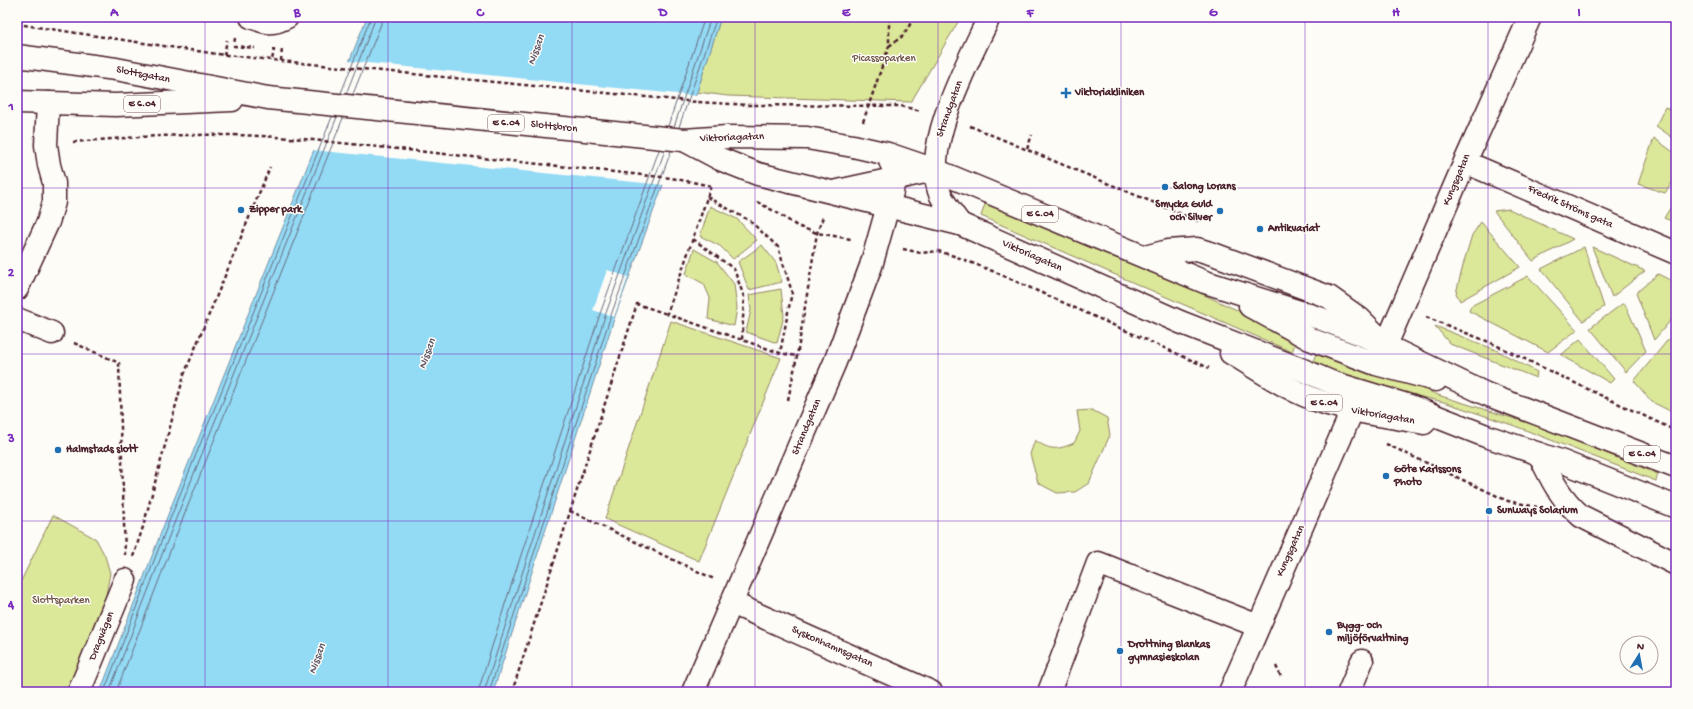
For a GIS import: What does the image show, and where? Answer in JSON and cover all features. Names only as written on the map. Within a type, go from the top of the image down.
[{"type":"main road","points":[[258,20],[278,22],[287,17]]},
{"type":"main road","name":"Strandgatan","points":[[960,224],[939,191],[935,170],[938,141],[945,117],[989,17]]},
{"type":"main road","name":"Kungsgatan","points":[[1386,345],[1464,162],[1530,17]]},
{"type":"main road","name":"Slottsgatan","points":[[17,56],[116,69],[268,98],[328,105]]},
{"type":"main road","name":"Slottsgatan","points":[[17,102],[116,105],[268,98]]},
{"type":"main road","points":[[17,289],[48,222],[54,202],[54,183],[46,145],[48,103]]},
{"type":"main road","name":"Slottsbron","points":[[328,105],[684,140]]},
{"type":"main road","name":"Viktoriagatan","points":[[684,140],[727,137],[808,138],[888,154],[935,170],[1205,282],[1319,318],[1386,345],[1486,394],[1676,467]]},
{"type":"main road","name":"Viktoriagatan","points":[[684,140],[720,159],[758,174],[960,224],[1180,322],[1331,382],[1410,406],[1676,507]]},
{"type":"main road","name":"Strandgatan","points":[[693,692],[834,362],[871,266],[889,206],[894,178],[893,167],[888,154]]},
{"type":"main road","name":"Fredrik Ströms gata","points":[[1464,162],[1676,253]]},
{"type":"main road","name":"Viktoriagatan","points":[[833,192],[935,170]]},
{"type":"main road","points":[[1145,257],[1168,251],[1198,249],[1216,255],[1329,297],[1360,319],[1386,345]]},
{"type":"main road","name":"Viktoriagatan","points":[[1205,282],[1310,339],[1376,364],[1486,394]]},
{"type":"main road","points":[[17,319],[52,333]]},
{"type":"main road","name":"Viktoriagatan","points":[[1180,322],[1290,388],[1321,402],[1352,411],[1486,436]]},
{"type":"main road","name":"Kungsgatan","points":[[1230,692],[1352,411]]},
{"type":"main road","points":[[1539,454],[1558,491],[1569,506],[1581,516],[1676,564]]},
{"type":"main road","points":[[1048,692],[1098,564],[1258,626]]},
{"type":"main road","name":"Dragvägen","points":[[79,692],[125,580]]},
{"type":"main road","name":"Syskonhamnsgatan","points":[[732,603],[931,692]]},
{"type":"main road","points":[[1349,692],[1362,661]]},
{"type":"path","points":[[23,17],[19,24],[224,55],[281,61],[697,102],[749,105],[870,106],[889,46],[890,17]]},
{"type":"path","points":[[889,46],[904,35],[914,17]]},
{"type":"path","points":[[224,55],[227,40]]},
{"type":"path","points":[[281,61],[282,45]]},
{"type":"path","points":[[46,145],[136,137],[221,135],[313,140],[670,178],[718,188]]},
{"type":"path","points":[[1027,149],[1032,135]]},
{"type":"path","points":[[125,580],[143,527],[184,375],[270,167]]},
{"type":"path","points":[[667,314],[711,186]]},
{"type":"path","points":[[707,197],[750,221],[778,247],[792,292],[780,353]]},
{"type":"path","points":[[754,201],[776,212],[797,226],[816,233],[797,356],[786,405]]},
{"type":"path","points":[[693,239],[734,269],[744,297],[742,340]]},
{"type":"path","points":[[512,692],[637,304],[780,353],[797,356]]},
{"type":"path","points":[[52,333],[118,363],[125,580]]},
{"type":"path","points":[[1648,419],[1676,432]]},
{"type":"path","points":[[570,511],[717,580]]},
{"type":"path","points":[[1276,666],[1281,677]]},
{"type":"green space","name":"Picassoparken","points":[[721,17],[961,17],[911,102],[728,96],[697,92]]},
{"type":"green space","points":[[1665,107],[1676,112],[1676,140],[1656,126]]},
{"type":"green space","points":[[1654,138],[1676,154],[1676,177],[1665,193],[1638,184]]},
{"type":"green space","points":[[985,204],[1198,292],[1297,338],[1292,352],[981,216]]},
{"type":"green space","points":[[1672,205],[1676,206],[1676,223],[1664,218]]},
{"type":"green space","points":[[710,206],[737,219],[757,240],[733,259],[720,246],[700,236]]},
{"type":"green space","points":[[1509,209],[1573,239],[1533,261],[1494,211]]},
{"type":"green space","points":[[1481,222],[1520,267],[1460,301],[1456,293],[1465,258],[1472,235]]},
{"type":"green space","points":[[762,245],[776,263],[782,282],[749,290],[738,262]]},
{"type":"green space","points":[[1584,247],[1604,307],[1583,321],[1541,269]]},
{"type":"green space","points":[[1592,247],[1645,271],[1612,297]]},
{"type":"green space","points":[[694,249],[717,262],[734,284],[737,308],[734,326],[708,319],[710,298],[704,284],[686,274]]},
{"type":"green space","points":[[1658,274],[1676,283],[1676,314],[1654,340],[1636,293]]},
{"type":"green space","points":[[1528,276],[1577,330],[1548,352],[1469,311],[1471,306]]},
{"type":"green space","points":[[781,289],[784,316],[777,343],[746,332],[751,310],[749,295]]},
{"type":"green space","points":[[1622,304],[1625,304],[1646,351],[1626,372],[1590,328]]},
{"type":"green space","points":[[671,321],[781,358],[699,561],[605,519]]},
{"type":"green space","points":[[1435,326],[1496,350],[1537,372],[1536,378],[1450,344]]},
{"type":"green space","points":[[1676,330],[1676,414],[1652,402],[1634,381]]},
{"type":"green space","points":[[1580,339],[1614,379],[1610,383],[1561,355]]},
{"type":"green space","points":[[1318,348],[1441,396],[1538,426],[1658,474],[1656,481],[1515,426],[1444,402],[1386,389],[1312,364]]},
{"type":"green space","points":[[1092,410],[1107,418],[1110,435],[1089,483],[1075,492],[1057,493],[1038,483],[1030,454],[1035,440],[1050,448],[1059,448],[1074,443],[1080,431],[1077,411]]},
{"type":"green space","name":"Slottsparken","points":[[53,515],[96,539],[105,556],[110,573],[99,634],[73,692],[17,692],[17,580],[21,581]]},
{"type":"water","name":"Nissan","points":[[367,17],[721,17],[697,92],[615,316],[493,692],[100,692],[165,522]]},
{"type":"pier","points":[[348,61],[697,96],[664,185],[312,150]]},
{"type":"pier","points":[[607,270],[628,277],[614,317],[593,310]]},
{"type":"place","name":"Viktoriakliniken","points":[[1066,93]]},
{"type":"place","name":"Salong Lorans","points":[[1165,187]]},
{"type":"place","name":"Zipper park","points":[[241,210]]},
{"type":"place","name":"Smycka Guld och Silver","points":[[1220,211]]},
{"type":"place","name":"Antikvariat","points":[[1260,229]]},
{"type":"place","name":"Halmstads slott","points":[[58,450]]},
{"type":"place","name":"Göte Karlssons Photo","points":[[1386,476]]},
{"type":"place","name":"Sunways Solarium","points":[[1489,511]]},
{"type":"place","name":"Bygg- och miljöförvaltning","points":[[1329,632]]},
{"type":"place","name":"Drottning Blankas gymnasieskolan","points":[[1120,651]]}]
